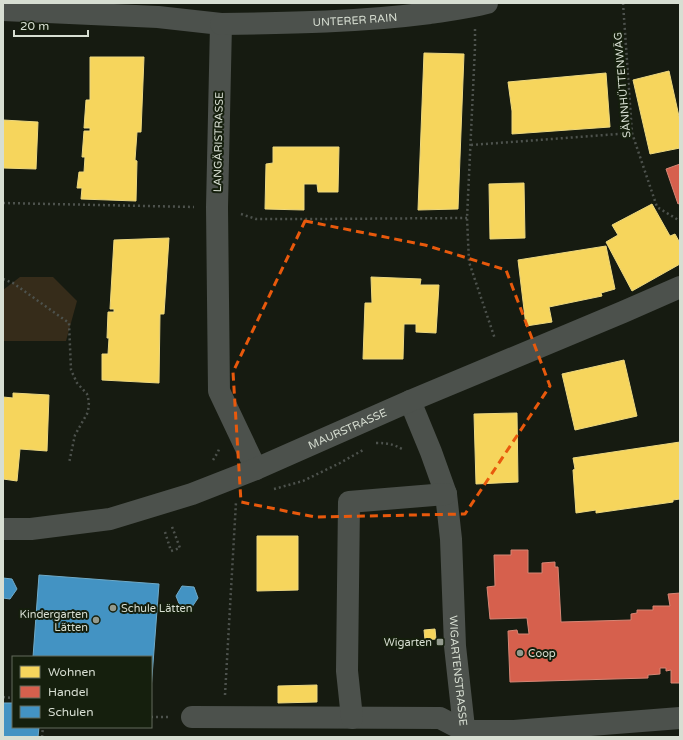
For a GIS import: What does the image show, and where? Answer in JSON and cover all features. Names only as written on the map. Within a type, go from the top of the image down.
[{"type":"street","name":"UNTERER RAIN","points":[[221,24],[348,21],[408,16],[487,3]]},
{"type":"street","points":[[3,10],[158,17],[221,24]]},
{"type":"street","name":"LANGÄRISTRASSE","points":[[221,24],[217,207],[219,391],[256,469]]},
{"type":"street","name":"MAURSTRASSE","points":[[3,529],[31,529],[110,519],[192,494],[256,469],[410,401],[680,287]]},
{"type":"street","name":"WIGARTENSTRASSE","points":[[410,401],[446,494],[451,539],[455,646],[465,734],[680,718]]},
{"type":"street","points":[[352,718],[347,671],[349,502],[446,494]]},
{"type":"street","points":[[192,717],[440,718],[465,734]]},
{"type":"path","name":"SÄNNHÜTTENWÄG","points":[[623,3],[632,133],[657,207],[680,221]]},
{"type":"path","points":[[475,47],[467,218],[469,262],[503,362]]},
{"type":"path","points":[[471,145],[632,133]]},
{"type":"path","points":[[3,202],[217,207],[256,219],[467,218]]},
{"type":"path","points":[[3,279],[13,282],[69,323],[71,370],[77,383],[87,394],[89,402],[88,412],[75,435],[69,463]]},
{"type":"path","points":[[224,717],[236,500]]},
{"type":"path","points":[[165,532],[171,551],[180,548],[171,523]]},
{"type":"highlighted area","points":[[305,221],[425,245],[506,270],[550,386],[465,514],[315,517],[241,502],[233,372]]},
{"type":"shaded area","points":[[20,277],[53,277],[77,301],[66,341],[3,341],[3,290]]},
{"type":"building: Wohnen","points":[[424,53],[464,54],[458,209],[418,210]]},
{"type":"building: Wohnen","points":[[90,57],[144,57],[141,132],[137,132],[135,160],[137,161],[136,201],[81,199],[82,188],[77,188],[79,172],[84,172],[85,157],[82,157],[84,131],[90,131],[90,128],[84,128],[86,100],[90,100]]},
{"type":"building: Wohnen","points":[[669,71],[680,121],[680,148],[650,154],[633,80]]},
{"type":"building: Wohnen","points":[[606,73],[610,127],[512,134],[512,111],[508,82]]},
{"type":"building: Wohnen","points":[[3,120],[38,122],[36,169],[3,168]]},
{"type":"building: Wohnen","points":[[273,147],[339,147],[338,192],[318,192],[317,184],[304,184],[304,210],[265,209],[266,164],[273,163]]},
{"type":"building: Wohnen","points":[[524,183],[525,238],[490,239],[489,184]]},
{"type":"building: Wohnen","points":[[652,204],[670,236],[675,234],[680,243],[680,264],[632,291],[606,242],[618,235],[612,225]]},
{"type":"building: Wohnen","points":[[169,238],[164,314],[160,314],[159,383],[102,380],[102,354],[108,354],[108,312],[114,312],[114,309],[110,309],[114,240]]},
{"type":"building: Wohnen","points":[[606,246],[615,289],[601,293],[602,296],[549,307],[552,322],[526,326],[518,260]]},
{"type":"building: Wohnen","points":[[371,277],[421,279],[420,285],[439,285],[436,333],[416,332],[416,324],[404,324],[403,359],[363,359],[365,303],[372,303]]},
{"type":"building: Wohnen","points":[[624,360],[637,416],[575,430],[562,374]]},
{"type":"building: Wohnen","points":[[13,393],[49,395],[47,451],[20,449],[17,481],[3,479],[3,397],[13,398]]},
{"type":"building: Wohnen","points":[[517,413],[518,482],[476,484],[474,414]]},
{"type":"building: Wohnen","points":[[680,442],[680,499],[673,500],[673,502],[596,513],[596,510],[576,513],[573,470],[575,469],[573,458]]},
{"type":"building: Wohnen","points":[[257,536],[298,536],[298,590],[257,591]]},
{"type":"building: Wohnen","points":[[435,629],[436,639],[425,640],[424,630]]},
{"type":"building: Wohnen","points":[[317,685],[317,702],[278,703],[278,686]]},
{"type":"building: Handel","points":[[680,164],[680,203],[678,204],[666,169]]},
{"type":"building: Handel","points":[[511,550],[528,550],[528,573],[542,573],[542,563],[555,562],[555,567],[558,567],[561,622],[631,620],[631,614],[637,613],[637,610],[653,610],[653,606],[670,606],[668,594],[680,593],[680,683],[671,683],[671,670],[666,671],[666,668],[660,668],[660,674],[648,675],[648,678],[510,682],[508,631],[517,630],[518,634],[529,634],[527,618],[490,619],[487,587],[495,586],[494,555],[511,555]]},
{"type":"building: Schulen","name":"Kindergarten Lätten","points":[[39,575],[159,584],[152,677],[152,656],[33,656]]},
{"type":"building: Schulen","points":[[3,578],[12,579],[17,589],[10,599],[3,598]]},
{"type":"building: Schulen","points":[[182,586],[194,587],[198,598],[192,607],[180,606],[176,596]]},
{"type":"building: Schulen","points":[[3,703],[12,703],[12,728],[39,728],[38,737],[3,737]]},
{"type":"place","name":"Schule Lätten","points":[[113,608]]},
{"type":"place","name":"Kindergarten Lätten","points":[[96,620]]},
{"type":"place","name":"Wigarten","points":[[440,642]]},
{"type":"place","name":"Coop","points":[[520,653]]}]
